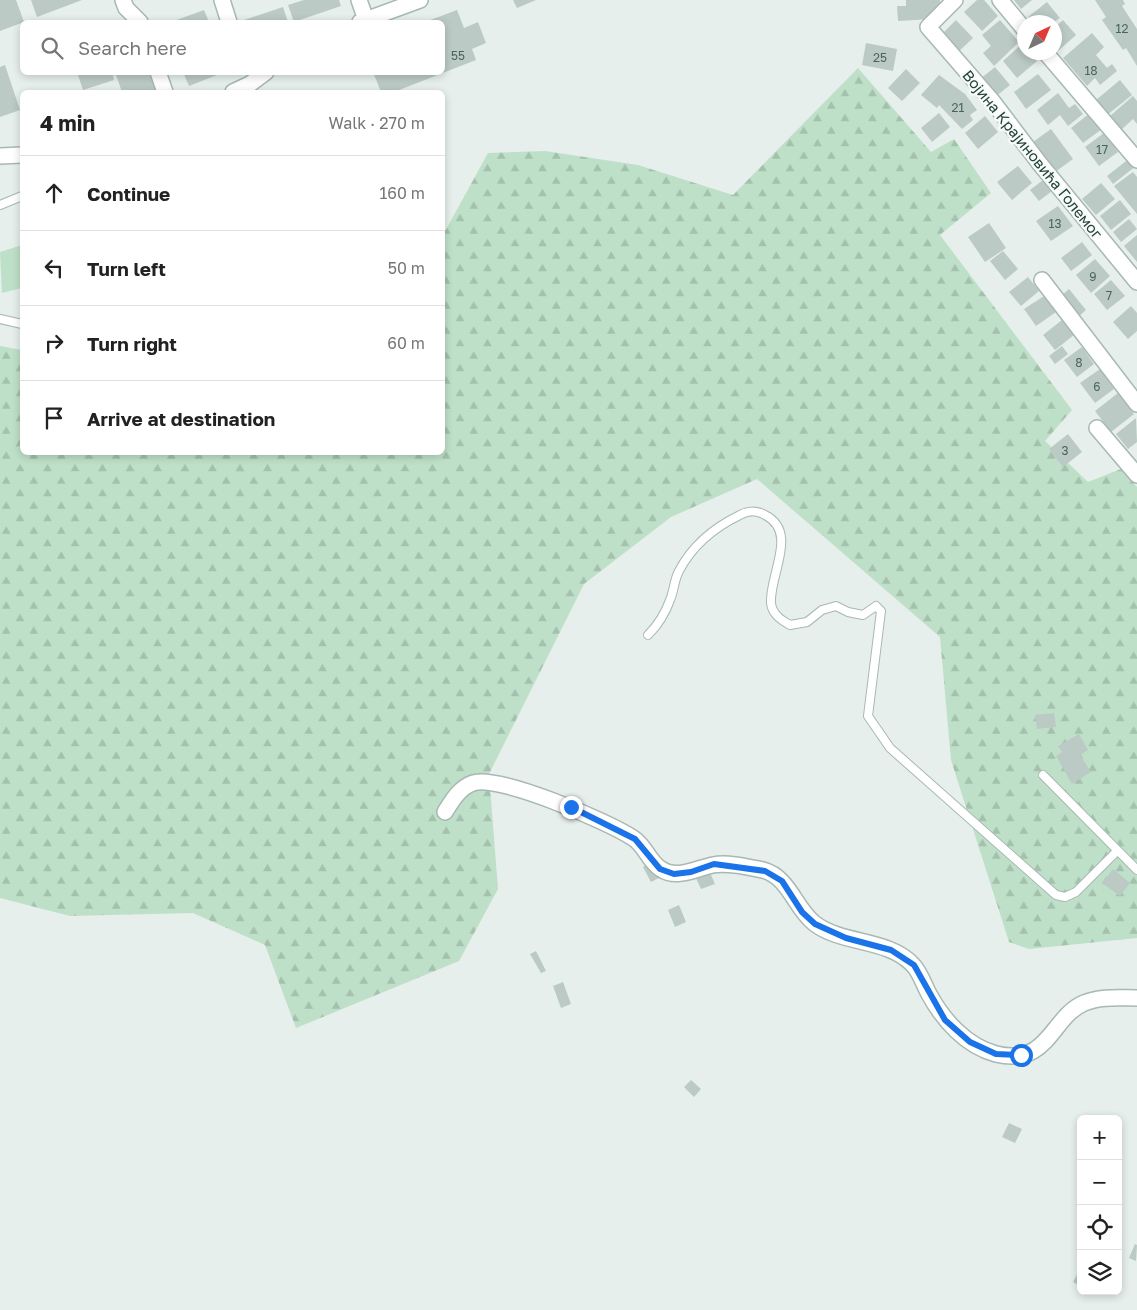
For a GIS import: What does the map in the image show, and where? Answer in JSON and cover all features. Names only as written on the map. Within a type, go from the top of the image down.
[{"type":"street","points":[[123,0],[126,8],[138,20]]},
{"type":"street","points":[[222,0],[228,20]]},
{"type":"street","points":[[359,0],[363,20]]},
{"type":"street","points":[[366,20],[420,0]]},
{"type":"street","name":"Војина Крајиновића Големог","points":[[955,0],[928,27],[993,102],[1040,164],[1137,282]]},
{"type":"street","points":[[1000,0],[1017,21]]},
{"type":"street","points":[[1052,60],[1137,160]]},
{"type":"street","points":[[159,75],[164,90]]},
{"type":"street","points":[[235,90],[248,78]]},
{"type":"street","points":[[0,156],[20,155]]},
{"type":"street","points":[[1042,280],[1137,404]]},
{"type":"street","points":[[1098,428],[1137,475]]},
{"type":"street","points":[[445,812],[458,792],[474,782],[497,784],[571,807],[635,839],[660,869],[674,874],[691,872],[714,864],[765,871],[782,881],[802,912],[815,924],[846,938],[891,950],[914,965],[945,1020],[970,1042],[996,1054],[1021,1055],[1046,1043],[1069,1014],[1082,1004],[1100,998],[1137,998]]},
{"type":"lane","points":[[0,204],[20,197]]},
{"type":"lane","points":[[0,318],[20,323]]},
{"type":"lane","points":[[648,635],[658,624],[670,601],[678,572],[691,553],[718,525],[746,512],[757,510],[772,518],[781,530],[781,543],[771,603],[777,617],[790,626],[807,622],[822,610],[836,606],[848,612],[863,615],[876,606],[881,611],[868,716],[890,748],[1056,895],[1065,897],[1076,892],[1117,851]]},
{"type":"lane","points":[[1043,775],[1137,870]]},
{"type":"green space","points":[[858,68],[931,152],[954,139],[991,193],[940,235],[1072,410],[1045,441],[1088,482],[1121,469],[1137,487],[1137,938],[1029,949],[1009,942],[951,760],[940,637],[757,479],[671,517],[584,584],[489,774],[498,889],[459,961],[296,1028],[265,945],[193,913],[70,916],[0,898],[0,346],[20,350],[20,455],[445,455],[445,231],[488,153],[545,151],[638,165],[733,195]]},
{"type":"green space","points":[[20,246],[20,288],[2,293],[0,252]]},
{"type":"building","points":[[0,0],[16,0],[23,20],[20,20],[20,24],[0,31]]},
{"type":"building","points":[[31,0],[82,0],[37,17]]},
{"type":"building","points":[[304,0],[339,0],[341,6],[300,20],[293,20],[288,5]]},
{"type":"building","points":[[513,0],[536,0],[517,8]]},
{"type":"building","points":[[906,0],[940,0],[940,13],[932,19],[898,21],[897,6],[906,6]]},
{"type":"building","points":[[977,0],[984,0],[998,16],[982,31],[964,12]]},
{"type":"building","points":[[1014,0],[1032,0],[1021,9]]},
{"type":"building","points":[[1095,0],[1123,0],[1125,4],[1122,6],[1137,29],[1137,66],[1126,48],[1123,50],[1102,20],[1106,17]]},
{"type":"building","points":[[1047,2],[1058,15],[1031,15]]},
{"type":"building","points":[[283,7],[287,20],[244,20]]},
{"type":"building","points":[[204,10],[208,20],[176,20]]},
{"type":"building","points":[[457,10],[464,28],[478,22],[486,43],[472,49],[476,60],[445,72],[445,20],[430,20]]},
{"type":"building","points":[[956,20],[973,38],[956,54],[940,36]]},
{"type":"building","points":[[1000,20],[1017,40],[1017,44],[994,66],[983,53],[991,46],[982,35]]},
{"type":"building","points":[[1062,21],[1076,35],[1062,47]]},
{"type":"building","points":[[1092,33],[1104,47],[1096,55],[1107,68],[1112,64],[1117,71],[1100,85],[1095,78],[1087,86],[1063,58]]},
{"type":"building","points":[[866,43],[897,49],[893,71],[862,65]]},
{"type":"building","points":[[1017,48],[1017,60],[1037,61],[1017,78],[1003,61]]},
{"type":"building","points":[[5,65],[20,110],[0,117],[0,67]]},
{"type":"building","points":[[995,67],[1010,85],[995,97],[980,79]]},
{"type":"building","points":[[906,69],[920,83],[902,101],[888,88]]},
{"type":"building","points":[[1038,74],[1051,90],[1026,109],[1014,92]]},
{"type":"building","points":[[78,75],[113,75],[114,80],[83,90]]},
{"type":"building","points":[[116,75],[151,75],[155,90],[121,90]]},
{"type":"building","points":[[184,75],[217,75],[189,86]]},
{"type":"building","points":[[374,75],[438,75],[399,90],[380,90]]},
{"type":"building","points":[[939,75],[965,94],[977,110],[970,115],[973,120],[962,129],[939,105],[937,108],[921,95]]},
{"type":"building","points":[[1120,80],[1132,95],[1107,115],[1096,100]]},
{"type":"building","points":[[1058,93],[1069,108],[1075,104],[1083,114],[1068,126],[1060,115],[1048,125],[1037,110]]},
{"type":"building","points":[[1133,96],[1137,101],[1137,124],[1133,119],[1121,130],[1110,116]]},
{"type":"building","points":[[939,113],[950,127],[932,142],[921,128]]},
{"type":"building","points":[[1090,113],[1102,129],[1083,143],[1071,128]]},
{"type":"building","points":[[985,116],[998,132],[978,149],[965,133]]},
{"type":"building","points":[[1051,129],[1073,159],[1055,172],[1033,142]]},
{"type":"building","points":[[1104,133],[1118,152],[1099,166],[1085,147]]},
{"type":"building","points":[[1130,158],[1136,166],[1113,184],[1107,176]]},
{"type":"building","points":[[1018,166],[1032,183],[1012,200],[997,182]]},
{"type":"building","points":[[1133,172],[1137,177],[1137,214],[1114,186]]},
{"type":"building","points":[[1043,180],[1052,191],[1039,201],[1030,190]]},
{"type":"building","points":[[1101,183],[1115,199],[1096,215],[1082,199]]},
{"type":"building","points":[[1120,200],[1131,214],[1111,230],[1100,216]]},
{"type":"building","points":[[1058,206],[1073,226],[1051,241],[1036,221]]},
{"type":"building","points":[[1129,219],[1137,229],[1121,242],[1113,232]]},
{"type":"building","points":[[989,223],[1006,248],[985,262],[968,237]]},
{"type":"building","points":[[1137,235],[1137,262],[1124,246]]},
{"type":"building","points":[[1082,242],[1092,255],[1071,271],[1061,258]]},
{"type":"building","points":[[1003,251],[1018,269],[1005,280],[990,261]]},
{"type":"building","points":[[1095,259],[1110,276],[1091,293],[1076,275]]},
{"type":"building","points":[[1028,277],[1039,291],[1021,306],[1009,292]]},
{"type":"building","points":[[1111,280],[1125,296],[1107,310],[1094,294]]},
{"type":"building","points":[[1069,289],[1086,310],[1078,317],[1061,296]]},
{"type":"building","points":[[1044,296],[1056,312],[1036,326],[1024,309]]},
{"type":"building","points":[[1131,306],[1137,313],[1137,331],[1128,339],[1113,322]]},
{"type":"building","points":[[1062,320],[1074,335],[1055,350],[1043,335]]},
{"type":"building","points":[[1062,346],[1068,354],[1055,364],[1049,356]]},
{"type":"building","points":[[1082,347],[1094,364],[1077,377],[1064,360]]},
{"type":"building","points":[[1100,369],[1114,389],[1095,403],[1080,383]]},
{"type":"building","points":[[1118,393],[1134,414],[1111,432],[1095,411]]},
{"type":"building","points":[[1136,418],[1137,442],[1128,449],[1116,434]]},
{"type":"building","points":[[1068,434],[1082,452],[1063,467],[1049,449]]},
{"type":"building","points":[[1054,713],[1056,727],[1037,729],[1035,715]]},
{"type":"building","points":[[1079,734],[1088,750],[1080,755],[1091,772],[1072,784],[1056,756],[1062,752],[1058,746]]},
{"type":"building","points":[[650,863],[659,878],[651,882],[643,867]]},
{"type":"building","points":[[708,868],[715,884],[701,889],[694,874]]},
{"type":"building","points":[[1113,869],[1130,883],[1120,896],[1102,883]]},
{"type":"building","points":[[679,905],[686,922],[675,927],[668,910]]},
{"type":"building","points":[[536,951],[546,971],[541,973],[530,954]]},
{"type":"building","points":[[563,982],[571,1004],[561,1008],[553,986]]},
{"type":"building","points":[[691,1080],[701,1089],[694,1097],[684,1087]]},
{"type":"building","points":[[1009,1123],[1022,1129],[1015,1143],[1002,1137]]},
{"type":"building","points":[[1135,1244],[1137,1245],[1136,1261],[1129,1258]]},
{"type":"building","points":[[1077,1275],[1077,1284],[1073,1282]]},
{"type":"route","points":[[571,807],[635,839],[660,869],[674,874],[691,872],[714,864],[765,871],[782,881],[802,912],[815,924],[846,938],[891,950],[914,965],[929,995],[945,1020],[970,1042],[996,1054],[1021,1055]]}]
